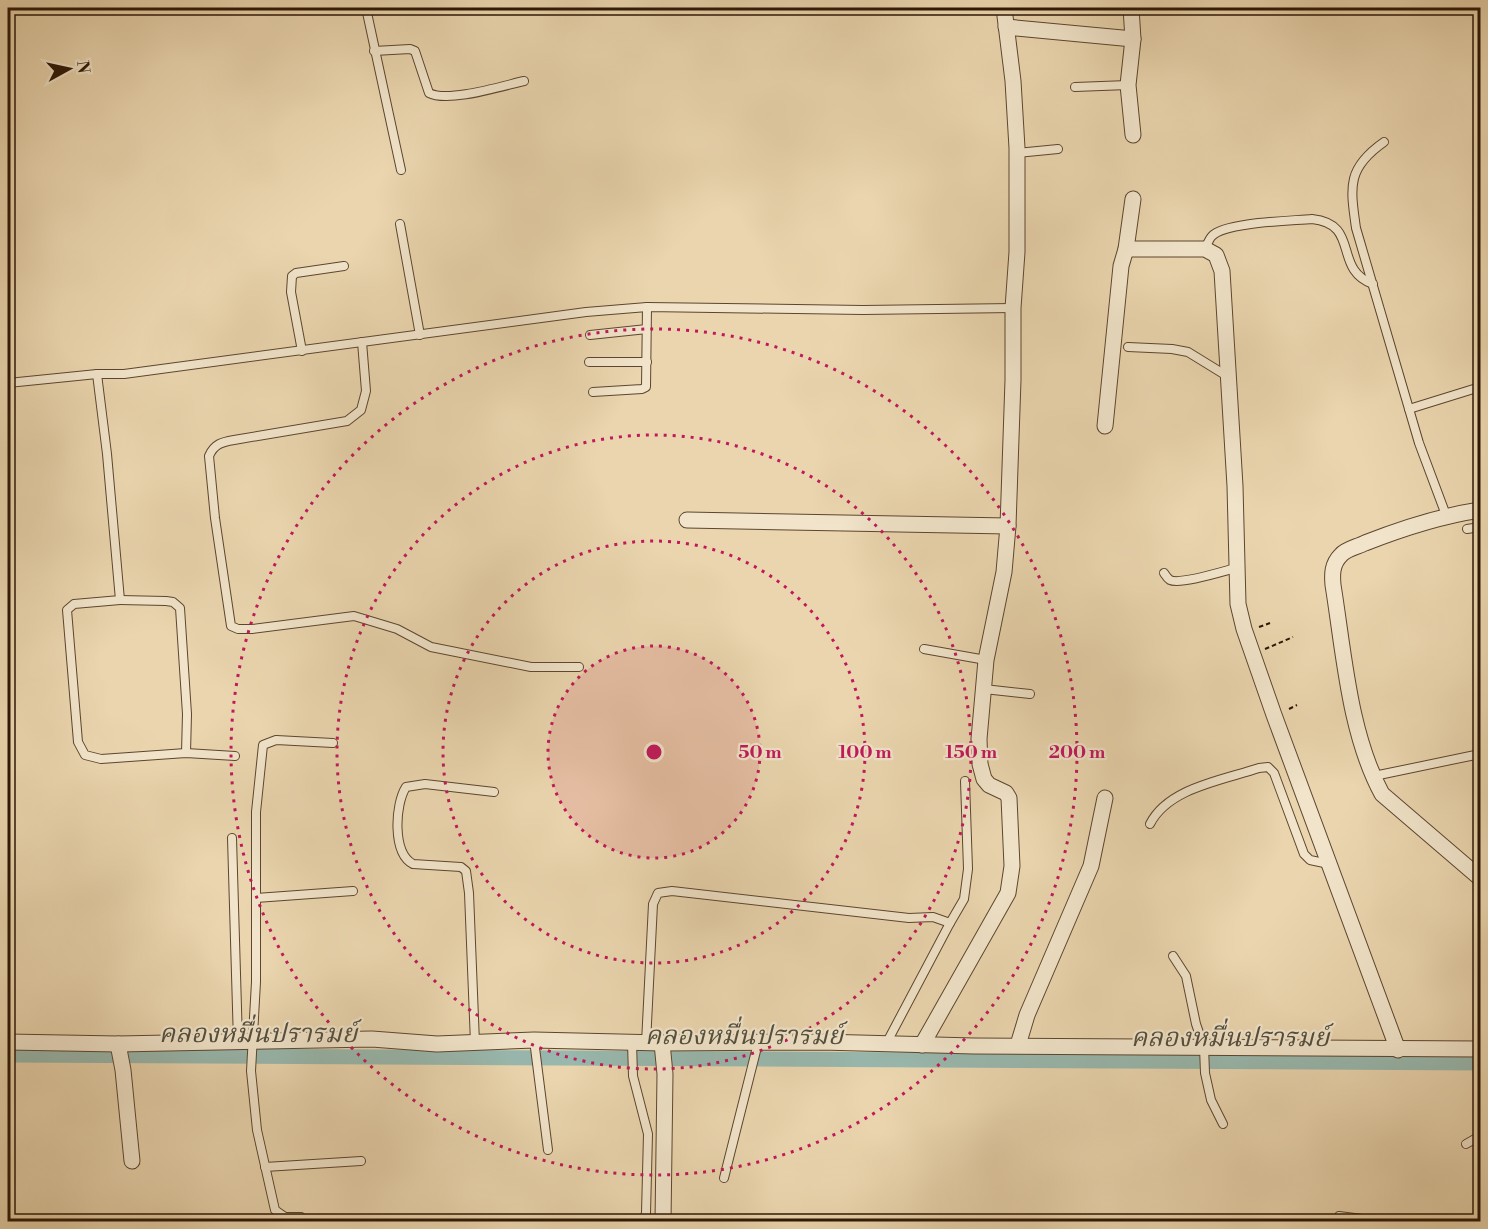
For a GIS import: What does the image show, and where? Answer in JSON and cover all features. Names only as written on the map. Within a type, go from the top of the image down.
[{"type":"street","points":[[922,1045],[1008,892],[1012,866],[1009,798],[1006,793],[987,783],[980,764],[978,739],[986,660],[1004,572],[1008,526],[1013,308],[1017,252],[1017,153],[1013,81],[1004,8]]},
{"type":"street","points":[[1131,8],[1133,39],[1128,85],[1133,135]]},
{"type":"street","points":[[1006,27],[1133,39]]},
{"type":"street","points":[[1105,426],[1121,266],[1126,249],[1133,199]]},
{"type":"street","points":[[1126,249],[1205,249],[1216,255],[1222,270],[1235,486],[1238,604],[1252,654],[1398,1050]]},
{"type":"street","points":[[1480,510],[1446,515],[1343,553],[1335,562],[1332,572],[1353,711],[1372,777],[1382,794],[1480,878]]},
{"type":"street","points":[[687,520],[1008,526]]},
{"type":"street","points":[[1018,1045],[1027,1016],[1090,866],[1106,798]]},
{"type":"street","points":[[8,1042],[118,1044],[372,1039],[437,1044],[534,1040],[1480,1049]]},
{"type":"street","points":[[662,1043],[665,1074],[663,1221]]},
{"type":"street","points":[[118,1044],[123,1070],[132,1161]]},
{"type":"lane","points":[[366,8],[401,170]]},
{"type":"lane","points":[[374,51],[410,49],[415,51],[429,93],[436,97],[524,81]]},
{"type":"lane","points":[[1075,87],[1128,85]]},
{"type":"lane","points":[[1384,142],[1368,154],[1354,174],[1352,198],[1356,228],[1419,443],[1446,515]]},
{"type":"lane","points":[[1017,153],[1058,149]]},
{"type":"lane","points":[[1205,249],[1211,237],[1219,231],[1238,225],[1323,220],[1335,226],[1344,240],[1350,265],[1355,273],[1361,280],[1372,284]]},
{"type":"lane","points":[[400,224],[420,335]]},
{"type":"lane","points":[[302,351],[291,292],[292,276],[296,273],[344,266]]},
{"type":"lane","points":[[593,392],[645,388],[647,385],[647,308]]},
{"type":"lane","points":[[8,383],[96,374],[124,374],[586,312],[647,308],[863,310],[1013,308]]},
{"type":"lane","points":[[590,335],[647,329]]},
{"type":"lane","points":[[362,342],[366,392],[361,410],[347,421],[234,440],[220,443],[212,448],[209,456],[215,518],[231,626],[238,629],[252,629],[354,616],[397,629],[441,650],[531,667],[579,666]]},
{"type":"lane","points":[[1128,347],[1188,352],[1227,376]]},
{"type":"lane","points":[[589,362],[647,362]]},
{"type":"lane","points":[[96,374],[120,600]]},
{"type":"lane","points":[[1410,410],[1480,387]]},
{"type":"lane","points":[[1467,529],[1480,527]]},
{"type":"lane","points":[[1164,573],[1168,579],[1174,581],[1236,568]]},
{"type":"lane","points":[[186,753],[187,703],[180,608],[177,604],[166,601],[120,600],[74,604],[67,610],[78,742],[85,755],[101,759],[186,753],[235,756]]},
{"type":"lane","points":[[924,649],[986,660]]},
{"type":"lane","points":[[984,689],[1030,694]]},
{"type":"lane","points":[[301,1217],[285,1216],[275,1210],[257,1130],[252,1088],[256,812],[263,745],[276,740],[333,743]]},
{"type":"lane","points":[[1372,777],[1480,754]]},
{"type":"lane","points":[[1150,824],[1156,812],[1182,793],[1268,767],[1274,773],[1304,854],[1310,860],[1329,864]]},
{"type":"lane","points":[[886,1044],[964,899],[968,869],[965,781]]},
{"type":"lane","points":[[476,1043],[466,871],[461,867],[413,864],[407,861],[402,853],[397,822],[401,796],[406,787],[425,784],[494,792]]},
{"type":"lane","points":[[232,838],[238,1042]]},
{"type":"lane","points":[[256,898],[353,891]]},
{"type":"lane","points":[[643,1221],[646,1213],[648,1134],[633,1076],[639,1042],[653,904],[658,893],[672,891],[909,918],[933,917],[950,923]]},
{"type":"lane","points":[[1173,956],[1186,976],[1196,1024],[1204,1047],[1205,1073],[1211,1100],[1223,1124]]},
{"type":"lane","points":[[534,1040],[548,1150]]},
{"type":"lane","points":[[724,1178],[758,1043]]},
{"type":"lane","points":[[1466,1144],[1480,1136]]},
{"type":"lane","points":[[265,1167],[361,1161]]},
{"type":"lane","points":[[1339,1216],[1385,1221]]},
{"type":"path","points":[[1252,654],[1293,637]]},
{"type":"waterway","name":"คลองหมื่นปรารมย์","points":[[8,1055],[1480,1063]]}]
